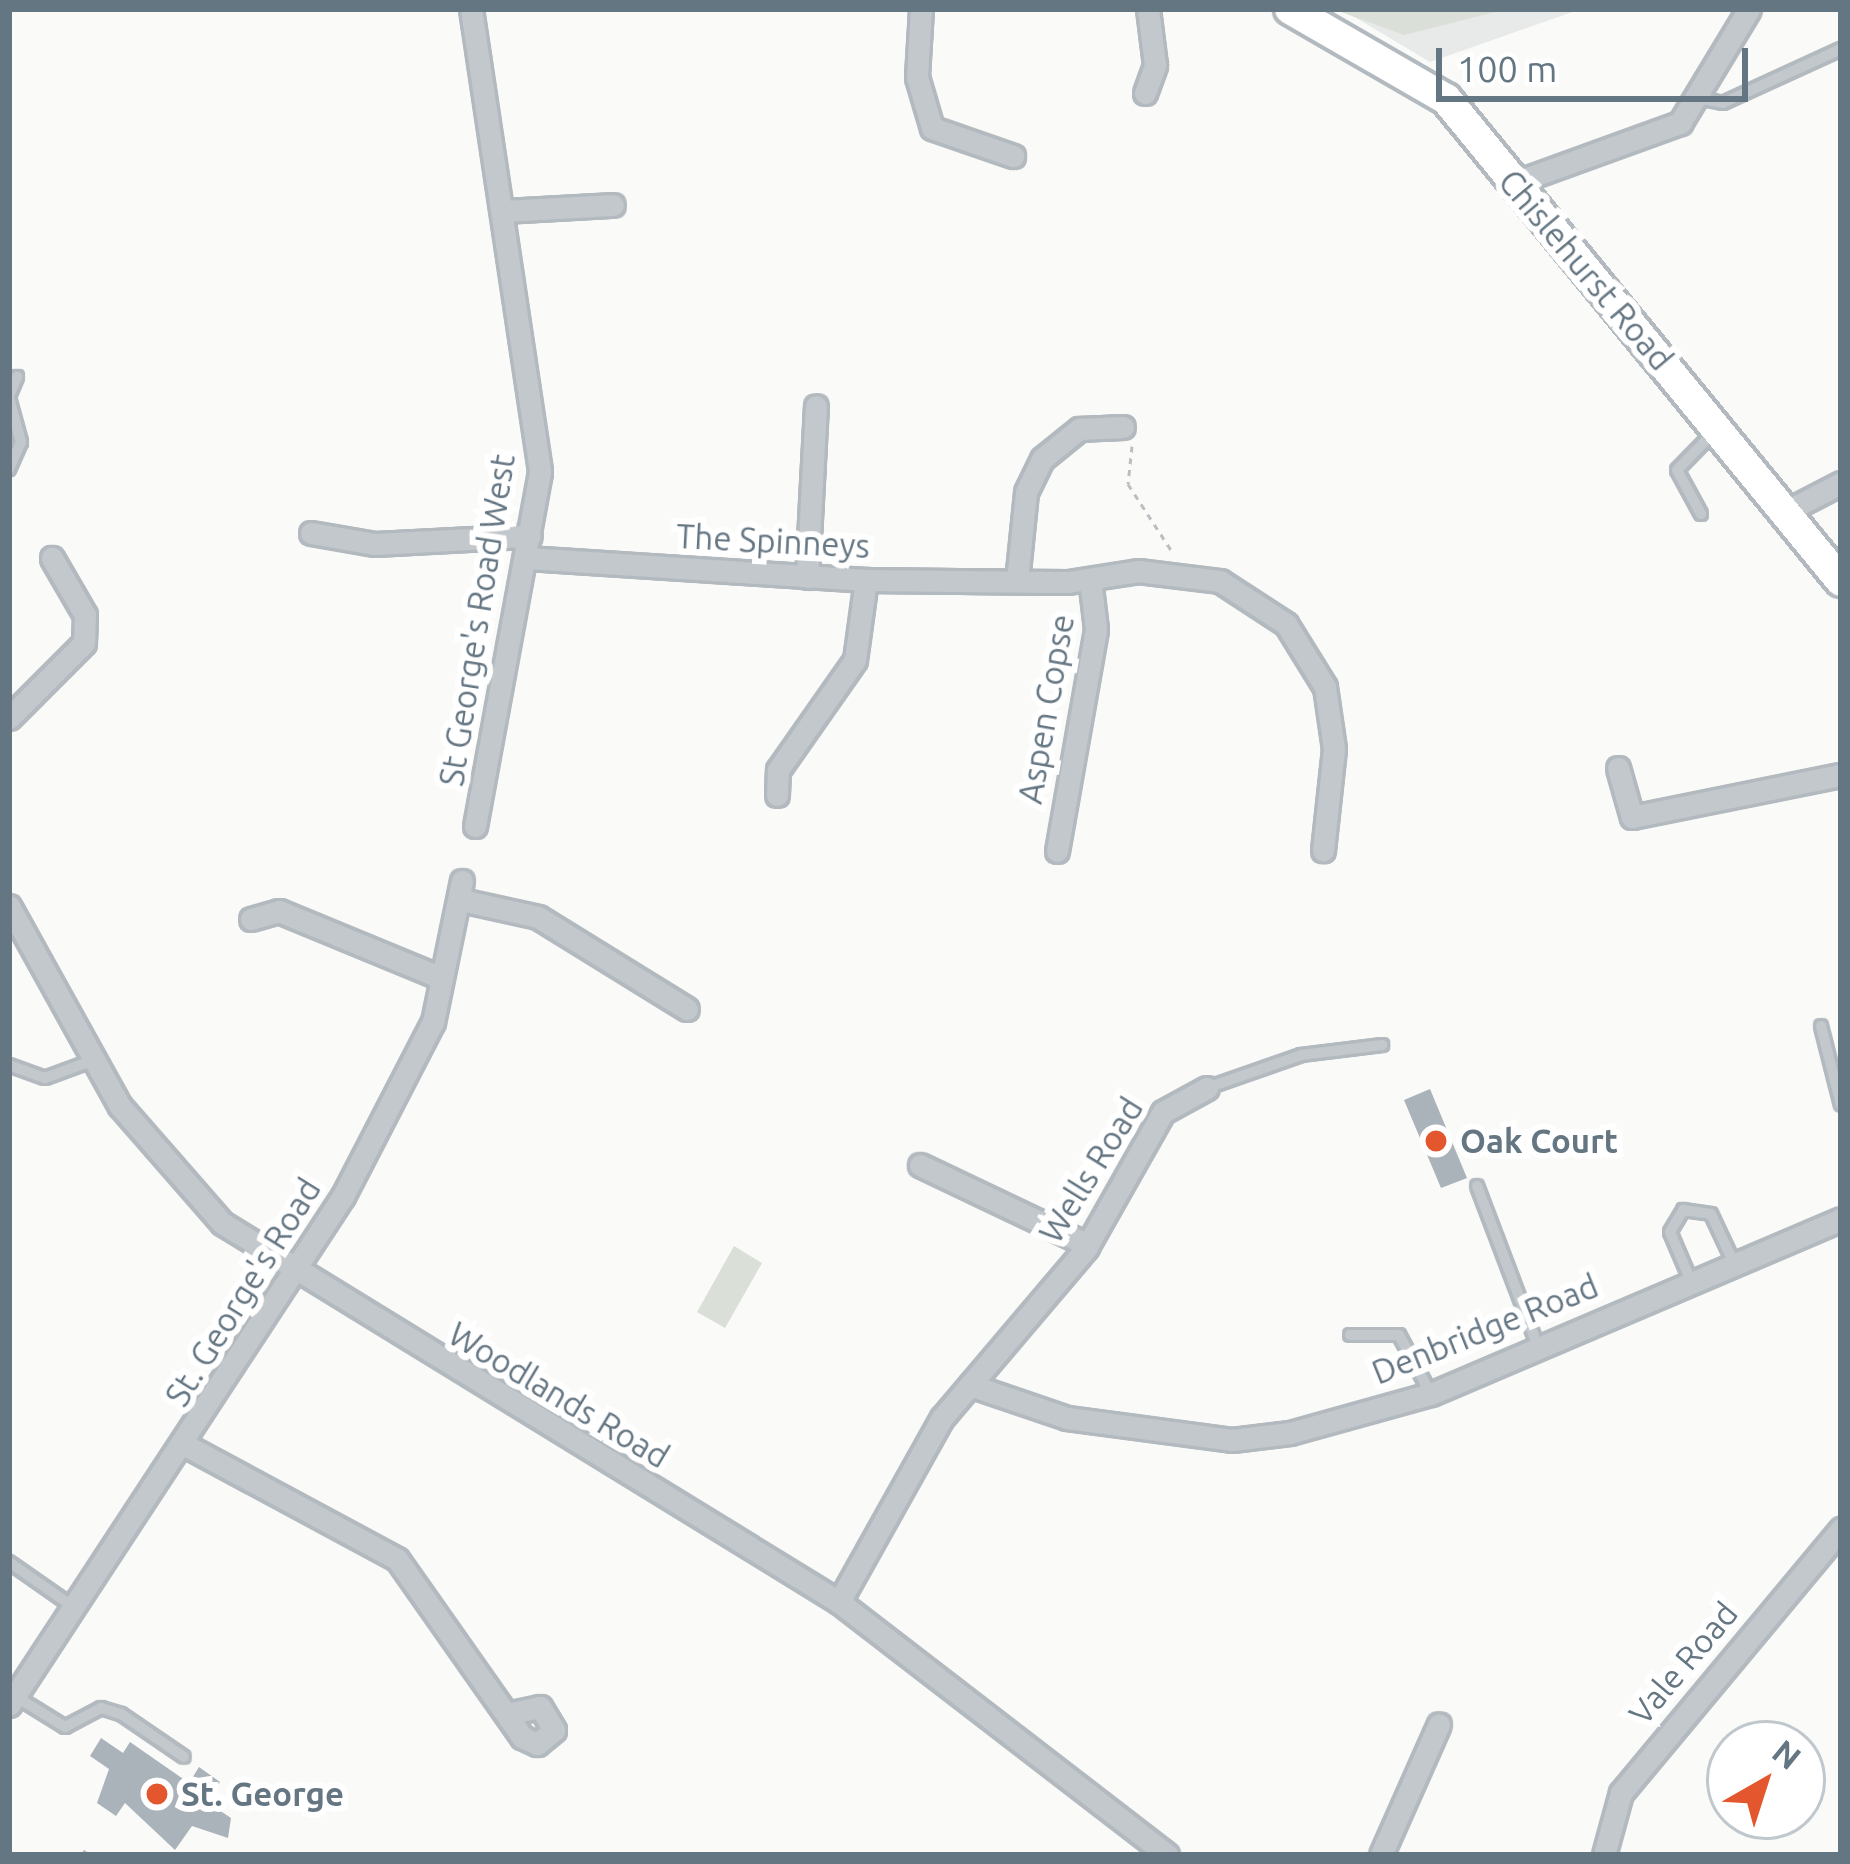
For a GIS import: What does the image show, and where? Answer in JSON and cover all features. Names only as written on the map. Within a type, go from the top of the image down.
[{"type":"main road","name":"Chislehurst Road","points":[[1290,9],[1446,98],[1841,581]]},
{"type":"street","name":"St George's Road West","points":[[471,9],[539,436],[528,547],[476,826]]},
{"type":"street","points":[[921,9],[917,77],[932,128],[1013,156]]},
{"type":"street","points":[[1145,93],[1155,65],[1148,9]]},
{"type":"street","points":[[1514,183],[1680,123],[1703,99],[1749,9]]},
{"type":"street","points":[[505,211],[613,206]]},
{"type":"street","points":[[807,577],[816,406]]},
{"type":"street","points":[[1016,581],[1026,492],[1042,460],[1079,429],[1123,427]]},
{"type":"street","points":[[1785,512],[1841,483]]},
{"type":"street","name":"The Spinneys","points":[[311,533],[375,544],[528,547],[807,577],[1016,581],[1174,573],[1235,586],[1286,624],[1316,666],[1334,736],[1323,850]]},
{"type":"street","points":[[9,718],[85,643],[85,615],[52,558]]},
{"type":"street","name":"Aspen Copse","points":[[1057,851],[1098,614],[1090,579]]},
{"type":"street","points":[[777,795],[778,770],[856,660],[866,580]]},
{"type":"street","points":[[1618,768],[1632,817],[1841,775]]},
{"type":"street","name":"St. George's Road","points":[[12,1701],[296,1275],[433,1022],[461,890],[538,917],[687,1009]]},
{"type":"street","name":"Woodlands Road","points":[[9,906],[94,1060],[200,1203],[296,1275],[839,1602],[1167,1855]]},
{"type":"street","points":[[251,919],[295,916],[439,977]]},
{"type":"street","name":"Wells Road","points":[[970,1384],[1088,1245],[1163,1112],[1207,1088]]},
{"type":"street","points":[[920,1165],[1088,1245]]},
{"type":"street","name":"Denbridge Road","points":[[970,1384],[1067,1418],[1232,1440],[1431,1394],[1841,1219]]},
{"type":"street","points":[[839,1602],[912,1460],[970,1384]]},
{"type":"street","points":[[185,1445],[397,1559],[507,1714]]},
{"type":"street","name":"Vale Road","points":[[1604,1855],[1621,1793],[1841,1528]]},
{"type":"street","points":[[1381,1855],[1439,1724]]},
{"type":"lane","points":[[1703,99],[1723,103],[1841,49]]},
{"type":"lane","points":[[9,469],[21,442],[9,397],[17,377]]},
{"type":"lane","points":[[1701,514],[1677,470],[1717,429]]},
{"type":"lane","points":[[1821,1026],[1841,1106]]},
{"type":"lane","name":"Wells Road","points":[[1207,1088],[1301,1055],[1382,1045]]},
{"type":"lane","points":[[9,1065],[45,1078],[94,1060]]},
{"type":"lane","points":[[1478,1186],[1538,1347]]},
{"type":"lane","points":[[1691,1281],[1670,1232],[1683,1210],[1711,1214],[1734,1263]]},
{"type":"lane","points":[[1350,1335],[1399,1335],[1431,1394]]},
{"type":"lane","points":[[9,1562],[75,1608]]},
{"type":"lane","points":[[12,1701],[65,1727],[100,1708],[121,1714],[184,1757]]},
{"type":"path","points":[[1123,427],[1128,484],[1172,549],[1174,573]]},
{"type":"path","points":[[82,1855],[86,1849]]},
{"type":"shaded area","points":[[1333,9],[1507,9],[1404,35]]},
{"type":"shaded area","points":[[1341,9],[1581,9],[1430,62]]},
{"type":"shaded area","points":[[734,1246],[762,1263],[725,1328],[697,1312]]},
{"type":"building","name":"Oak Court","points":[[1430,1089],[1467,1178],[1441,1188],[1404,1100]]},
{"type":"building","name":"St. George","points":[[101,1738],[123,1753],[130,1742],[189,1783],[199,1767],[220,1782],[207,1802],[231,1818],[228,1838],[192,1826],[175,1850],[125,1803],[116,1816],[97,1803],[109,1769],[90,1756]]},
{"type":"place","name":"Oak Court","points":[[1436,1141]]},
{"type":"place","name":"St. George","points":[[157,1794]]}]
